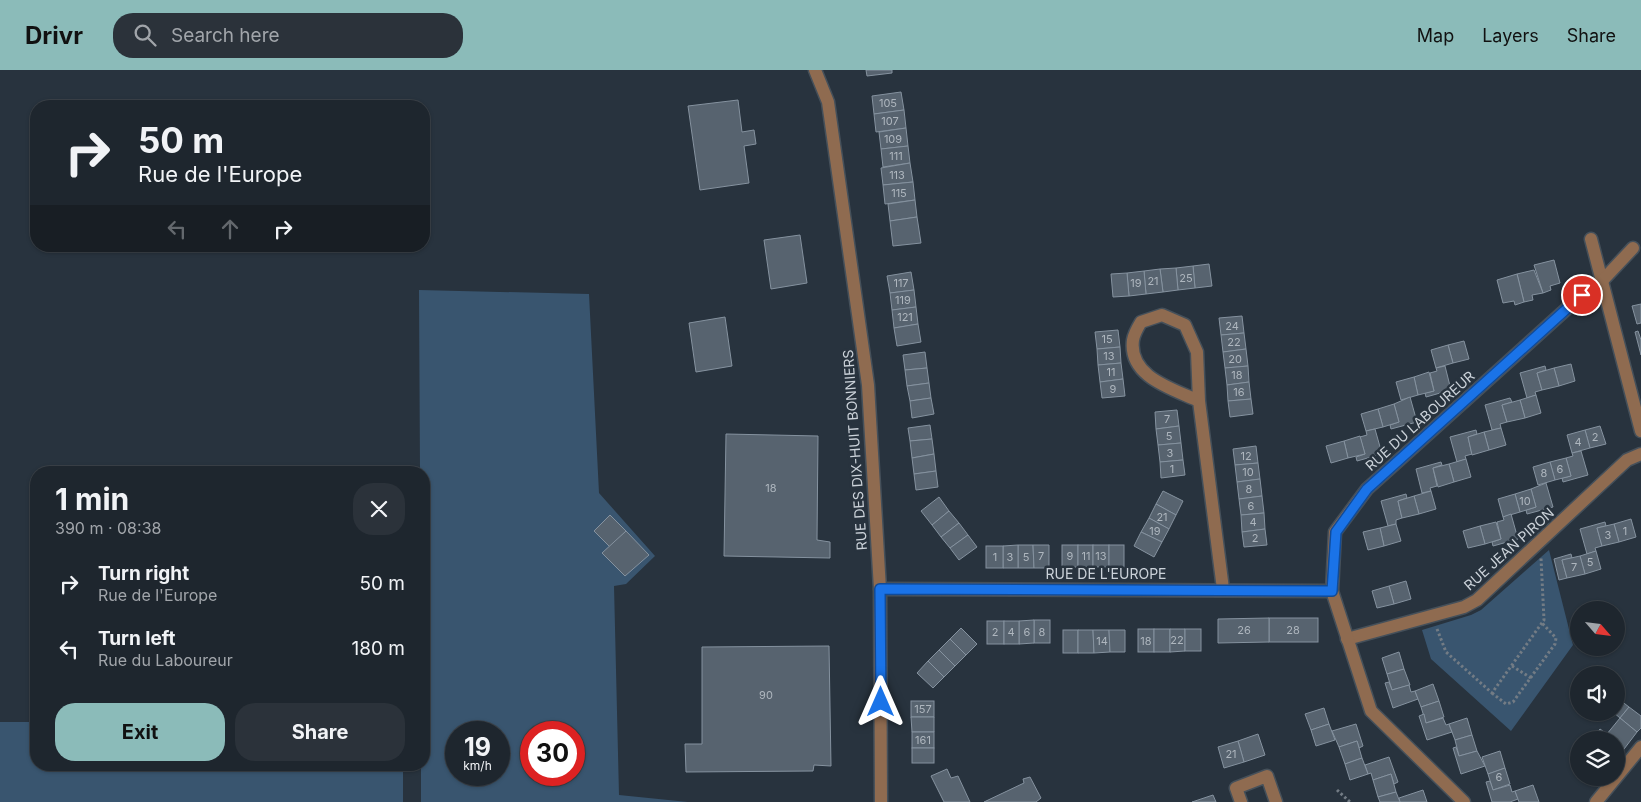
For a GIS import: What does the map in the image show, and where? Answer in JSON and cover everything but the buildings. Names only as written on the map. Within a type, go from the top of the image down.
[{"type":"street","name":"RUE DES DIX-HUIT BONNIERS","points":[[815,70],[828,102],[868,385],[880,589],[880,802]]},
{"type":"street","points":[[1591,240],[1641,430]]},
{"type":"street","name":"RUE DU LABOUREUR","points":[[1464,802],[1371,710],[1332,591],[1336,532],[1367,489],[1582,295],[1602,281],[1633,248]]},
{"type":"street","points":[[1199,401],[1150,378],[1136,362],[1133,340],[1140,322],[1162,314],[1185,325],[1197,352],[1199,401],[1223,589]]},
{"type":"street","name":"RUE JEAN PIRON","points":[[1347,639],[1464,607],[1476,600],[1540,543],[1627,460],[1641,454]]},
{"type":"street","name":"RUE DE L'EUROPE","points":[[880,589],[1223,589],[1332,591]]},
{"type":"street","points":[[1596,802],[1641,747]]},
{"type":"street","points":[[1240,802],[1236,788],[1267,776],[1276,802]]},
{"type":"path","points":[[1492,693],[1544,620],[1540,543]]},
{"type":"path","points":[[1433,615],[1446,652],[1503,703],[1510,704],[1556,641],[1554,635],[1542,623]]},
{"type":"path","points":[[1512,666],[1530,678]]},
{"type":"path","points":[[1337,790],[1350,802]]},
{"type":"shaded area","points":[[419,290],[589,294],[599,493],[655,556],[626,584],[614,586],[619,795],[688,802],[421,802],[421,771],[430,771],[430,466],[420,466]]},
{"type":"shaded area","points":[[1549,550],[1570,633],[1570,649],[1511,731],[1431,659],[1422,630],[1471,615],[1481,610]]},
{"type":"shaded area","points":[[0,722],[30,722],[30,771],[403,771],[403,802],[0,802]]},
{"type":"route","points":[[881,702],[880,589],[1223,589],[1332,591],[1336,532],[1367,489],[1582,295]]}]
